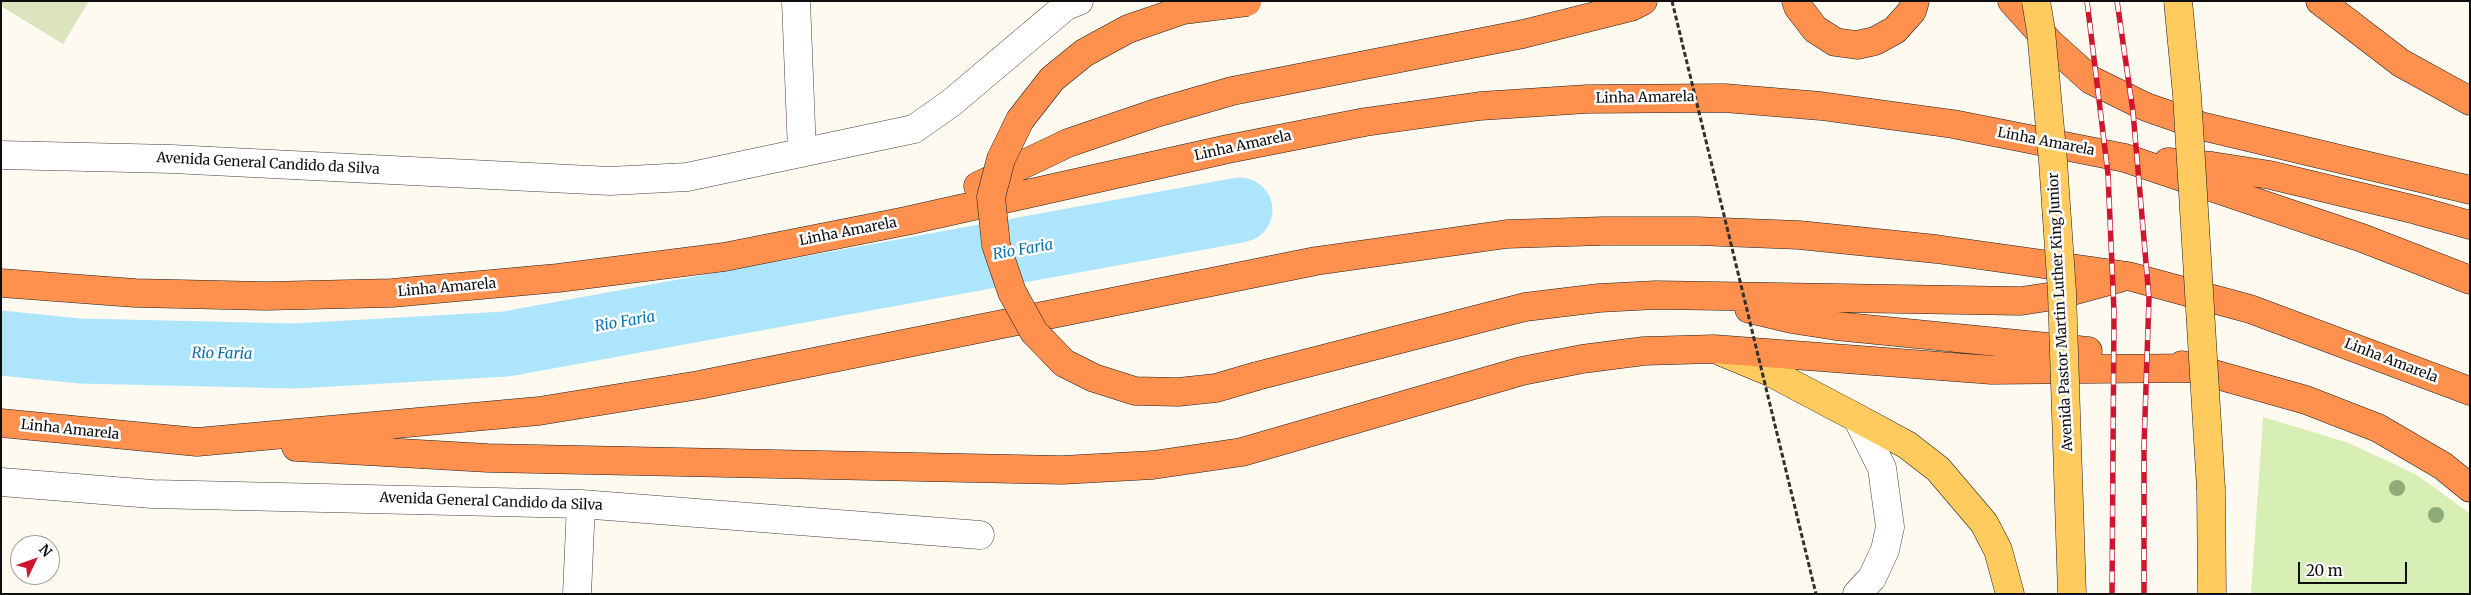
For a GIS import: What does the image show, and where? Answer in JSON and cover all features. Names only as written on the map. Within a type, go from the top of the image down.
[{"type":"highway","points":[[906,221],[1068,143],[1156,113],[1232,92],[1523,34],[1631,7],[1643,1]]},
{"type":"highway","points":[[1796,1],[1798,7],[1815,29],[1835,42],[1857,45],[1875,41],[1896,30],[1912,11],[1915,1]]},
{"type":"highway","points":[[2012,1],[2050,43],[2091,80],[2146,107],[2201,126],[2470,190]]},
{"type":"highway","points":[[2320,1],[2402,63],[2470,101]]},
{"type":"highway","points":[[1253,2],[1183,10],[1128,28],[1084,53],[1052,79],[1020,120],[1001,159],[991,197],[996,245],[1012,292],[1034,332],[1064,363],[1094,378],[1135,391],[1178,392],[1206,389],[1524,306],[1637,296],[2021,301],[2054,296],[2128,276]]},
{"type":"highway","name":"Linha Amarela","points":[[1,283],[154,294],[266,296],[392,293],[558,278],[724,257],[906,221],[1228,149],[1365,122],[1480,106],[1587,99],[1724,98],[1822,106],[1953,124],[2125,158],[2362,238],[2470,280]]},
{"type":"highway","points":[[2125,158],[2212,166],[2270,175],[2470,225]]},
{"type":"highway","name":"Linha Amarela","points":[[1,422],[197,442],[539,411],[708,383],[1316,261],[1507,234],[1696,231],[1799,235],[1936,249],[2128,276],[2250,309],[2470,391]]},
{"type":"highway","points":[[1705,298],[1792,319],[1818,323],[2115,353],[2194,368],[2306,400],[2378,428],[2444,466],[2470,488]]},
{"type":"highway","points":[[197,442],[498,458],[1062,470],[1153,465],[1242,452],[1522,371],[1573,360],[1644,351],[1714,349],[1992,370],[2194,368]]},
{"type":"main road","name":"Avenida Pastor Martin Luther King Junior","points":[[2036,1],[2041,30],[2053,161],[2062,292],[2072,594]]},
{"type":"main road","points":[[2178,1],[2187,95],[2211,489],[2212,594]]},
{"type":"main road","points":[[1714,349],[1768,371],[1857,418],[1907,445],[1938,468],[1984,523],[1998,550],[2010,594]]},
{"type":"street","points":[[796,1],[802,152],[914,129],[951,103],[1066,6],[1079,1]]},
{"type":"street","name":"Avenida General Candido da Silva","points":[[2,154],[182,160],[610,181],[687,178],[802,152]]},
{"type":"street","points":[[1856,594],[1872,578],[1885,550],[1890,527],[1882,468],[1857,418]]},
{"type":"street","name":"Avenida General Candido da Silva","points":[[1,482],[152,494],[582,504],[980,535]]},
{"type":"street","points":[[577,594],[582,504]]},
{"type":"path","points":[[1672,1],[1816,594]]},
{"type":"green space","points":[[1,1],[89,1],[63,44],[1,6]]},
{"type":"green space","points":[[2263,417],[2349,443],[2417,475],[2470,514],[2470,594],[2251,594]]},
{"type":"waterway","name":"Rio Faria","points":[[1,343],[80,351],[295,356],[506,344],[1240,210]]},
{"type":"railway","points":[[2087,1],[2108,174],[2114,311],[2112,594]]},
{"type":"railway","points":[[2117,1],[2133,112],[2149,298],[2144,446],[2144,594]]}]
